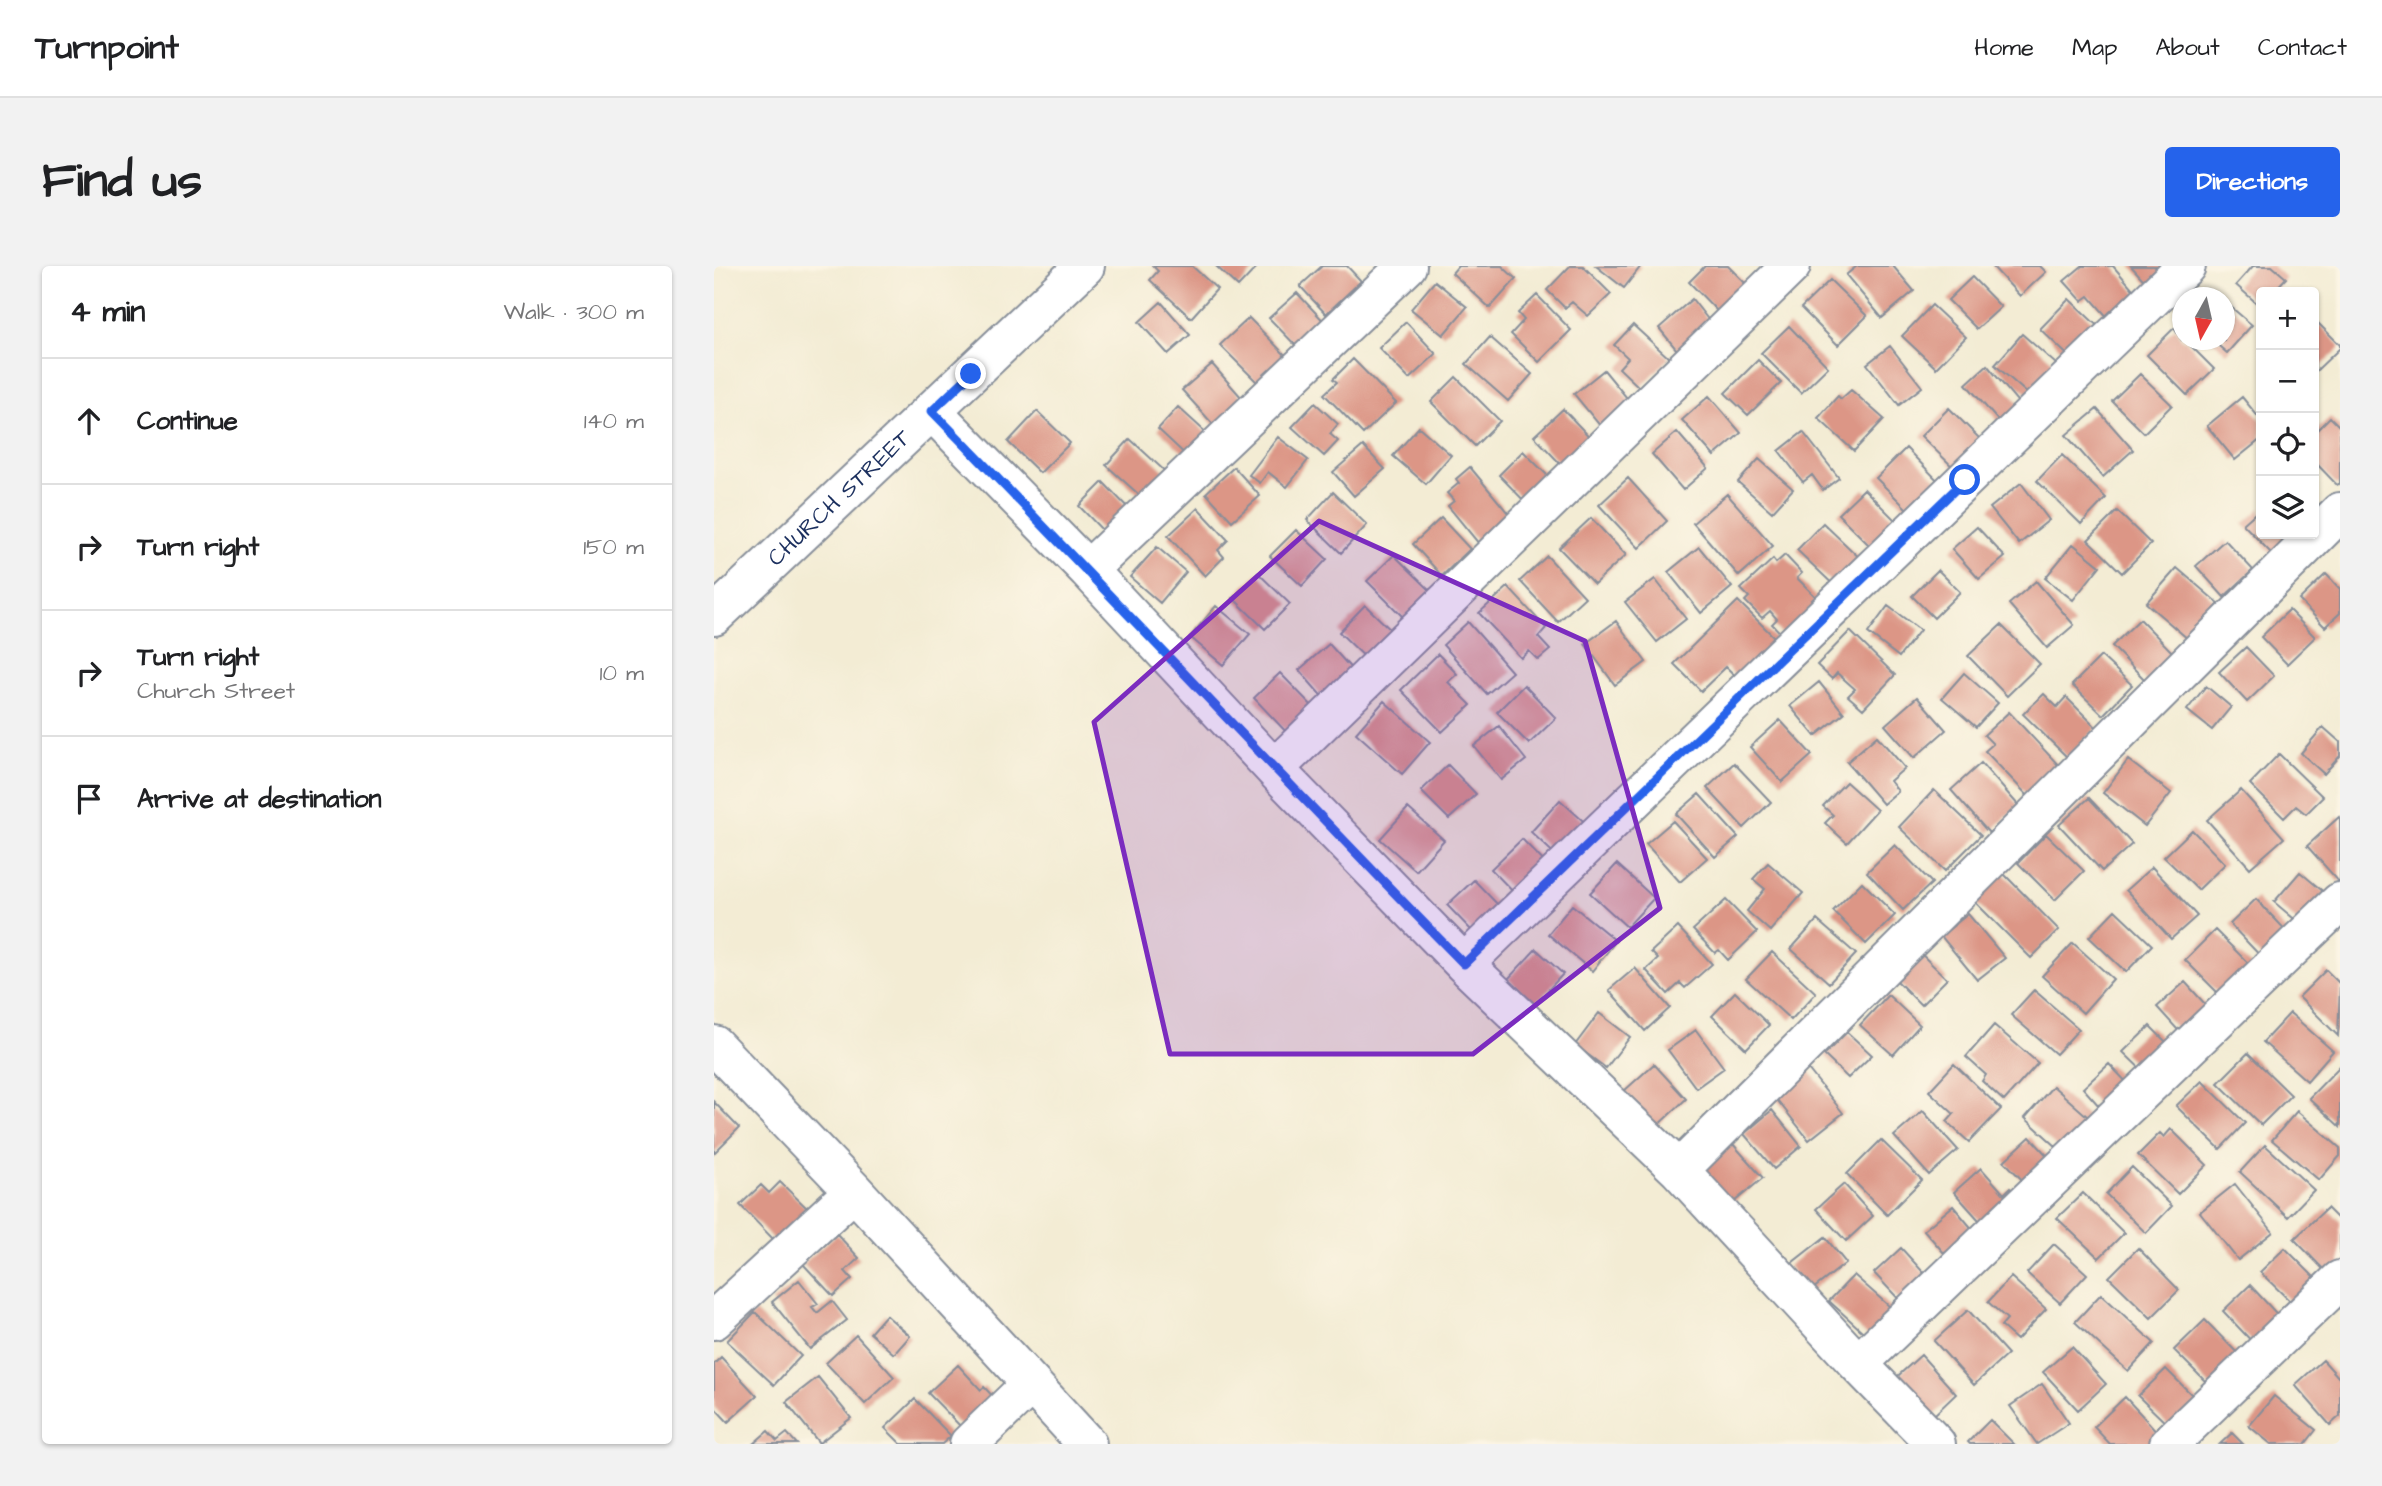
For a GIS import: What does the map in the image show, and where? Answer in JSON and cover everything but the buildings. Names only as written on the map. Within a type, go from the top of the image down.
[{"type":"street","name":"CHURCH STREET","points":[[714,615],[1085,266]]},
{"type":"street","points":[[1088,570],[1407,266]]},
{"type":"street","points":[[1274,769],[1791,266]]},
{"type":"street","points":[[1464,964],[2186,266]]},
{"type":"street","points":[[932,411],[1088,570],[1274,769],[1464,964],[1679,1170],[1858,1364],[1936,1444]]},
{"type":"street","points":[[1679,1170],[2340,512]]},
{"type":"street","points":[[1858,1364],[2340,902]]},
{"type":"street","points":[[714,1045],[854,1191],[1087,1444]]},
{"type":"street","points":[[714,1321],[854,1191]]},
{"type":"street","points":[[2169,1444],[2340,1280]]},
{"type":"street","points":[[969,1444],[1031,1384]]},
{"type":"highlighted area","points":[[1319,521],[1585,641],[1660,908],[1473,1054],[1170,1054],[1094,722]]},
{"type":"route","points":[[971,374],[932,411],[1088,570],[1274,769],[1464,964],[1965,480]]}]
